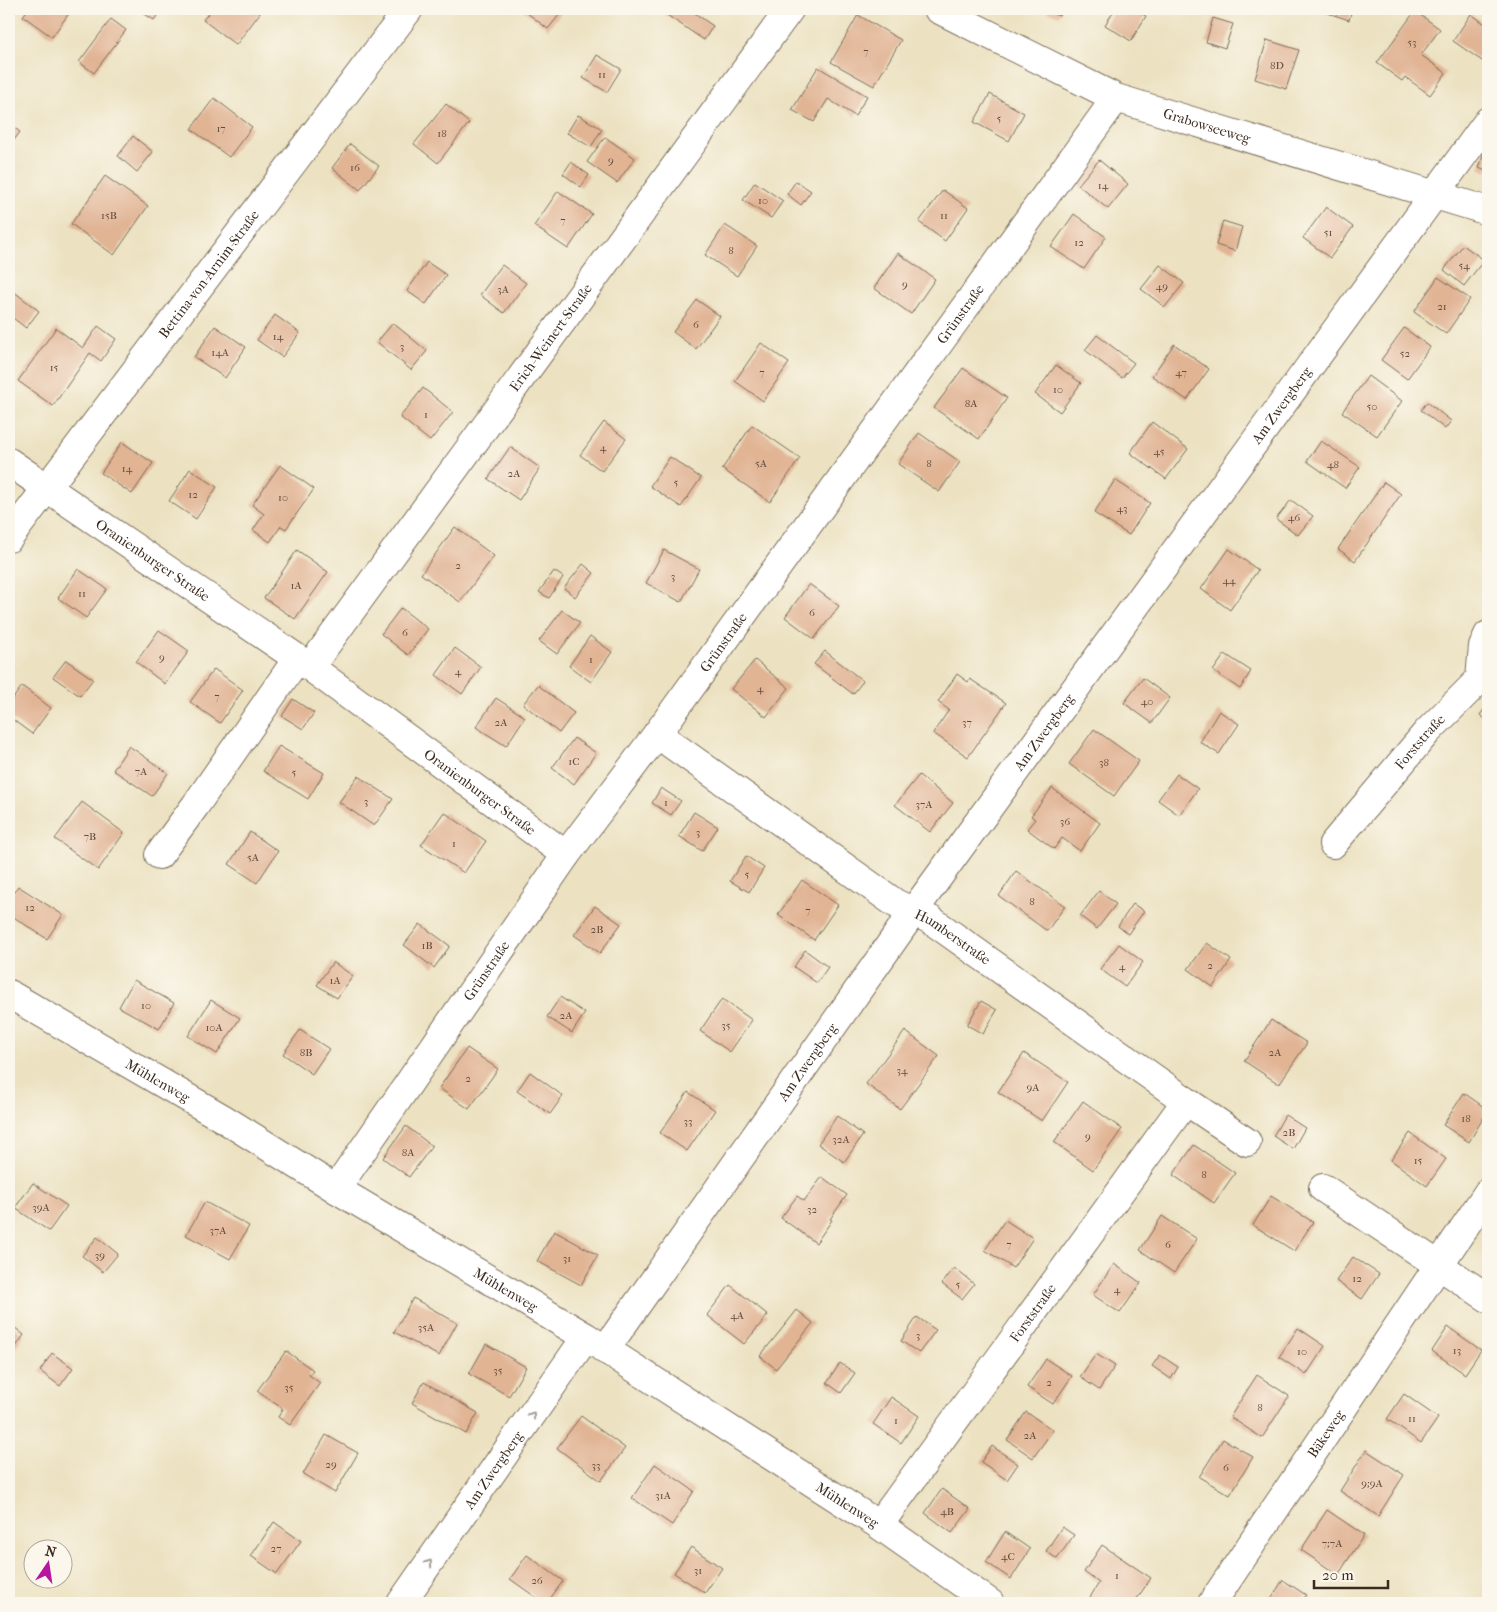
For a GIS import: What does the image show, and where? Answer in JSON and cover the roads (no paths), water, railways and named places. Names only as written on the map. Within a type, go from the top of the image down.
[{"type":"street","name":"Bettina-von-Arnim-Straße","points":[[9,538],[409,9]]},
{"type":"street","name":"Erich-Weinert-Straße","points":[[304,663],[790,9]]},
{"type":"street","name":"Grabowseeweg","points":[[938,9],[1116,98],[1488,211]]},
{"type":"street","name":"Grünstraße","points":[[336,1190],[566,855],[657,734],[1116,98]]},
{"type":"street","name":"Am Zwergberg","points":[[401,1603],[596,1343],[913,912],[1488,121]]},
{"type":"street","name":"Oranienburger Straße","points":[[9,462],[304,663],[566,855]]},
{"type":"street","name":"Forststraße","points":[[1333,844],[1427,732],[1480,679],[1483,646],[1488,635]]},
{"type":"street","points":[[159,855],[304,663]]},
{"type":"street","name":"Humberstraße","points":[[657,734],[895,903],[931,920],[1186,1101],[1247,1142]]},
{"type":"street","name":"Mühlenweg","points":[[9,994],[224,1119],[336,1190],[596,1343],[880,1525],[990,1603]]},
{"type":"street","name":"Forststraße","points":[[880,1525],[1186,1101]]},
{"type":"street","points":[[1323,1188],[1488,1298]]},
{"type":"street","name":"Bäkeweg","points":[[1212,1603],[1488,1192]]}]
